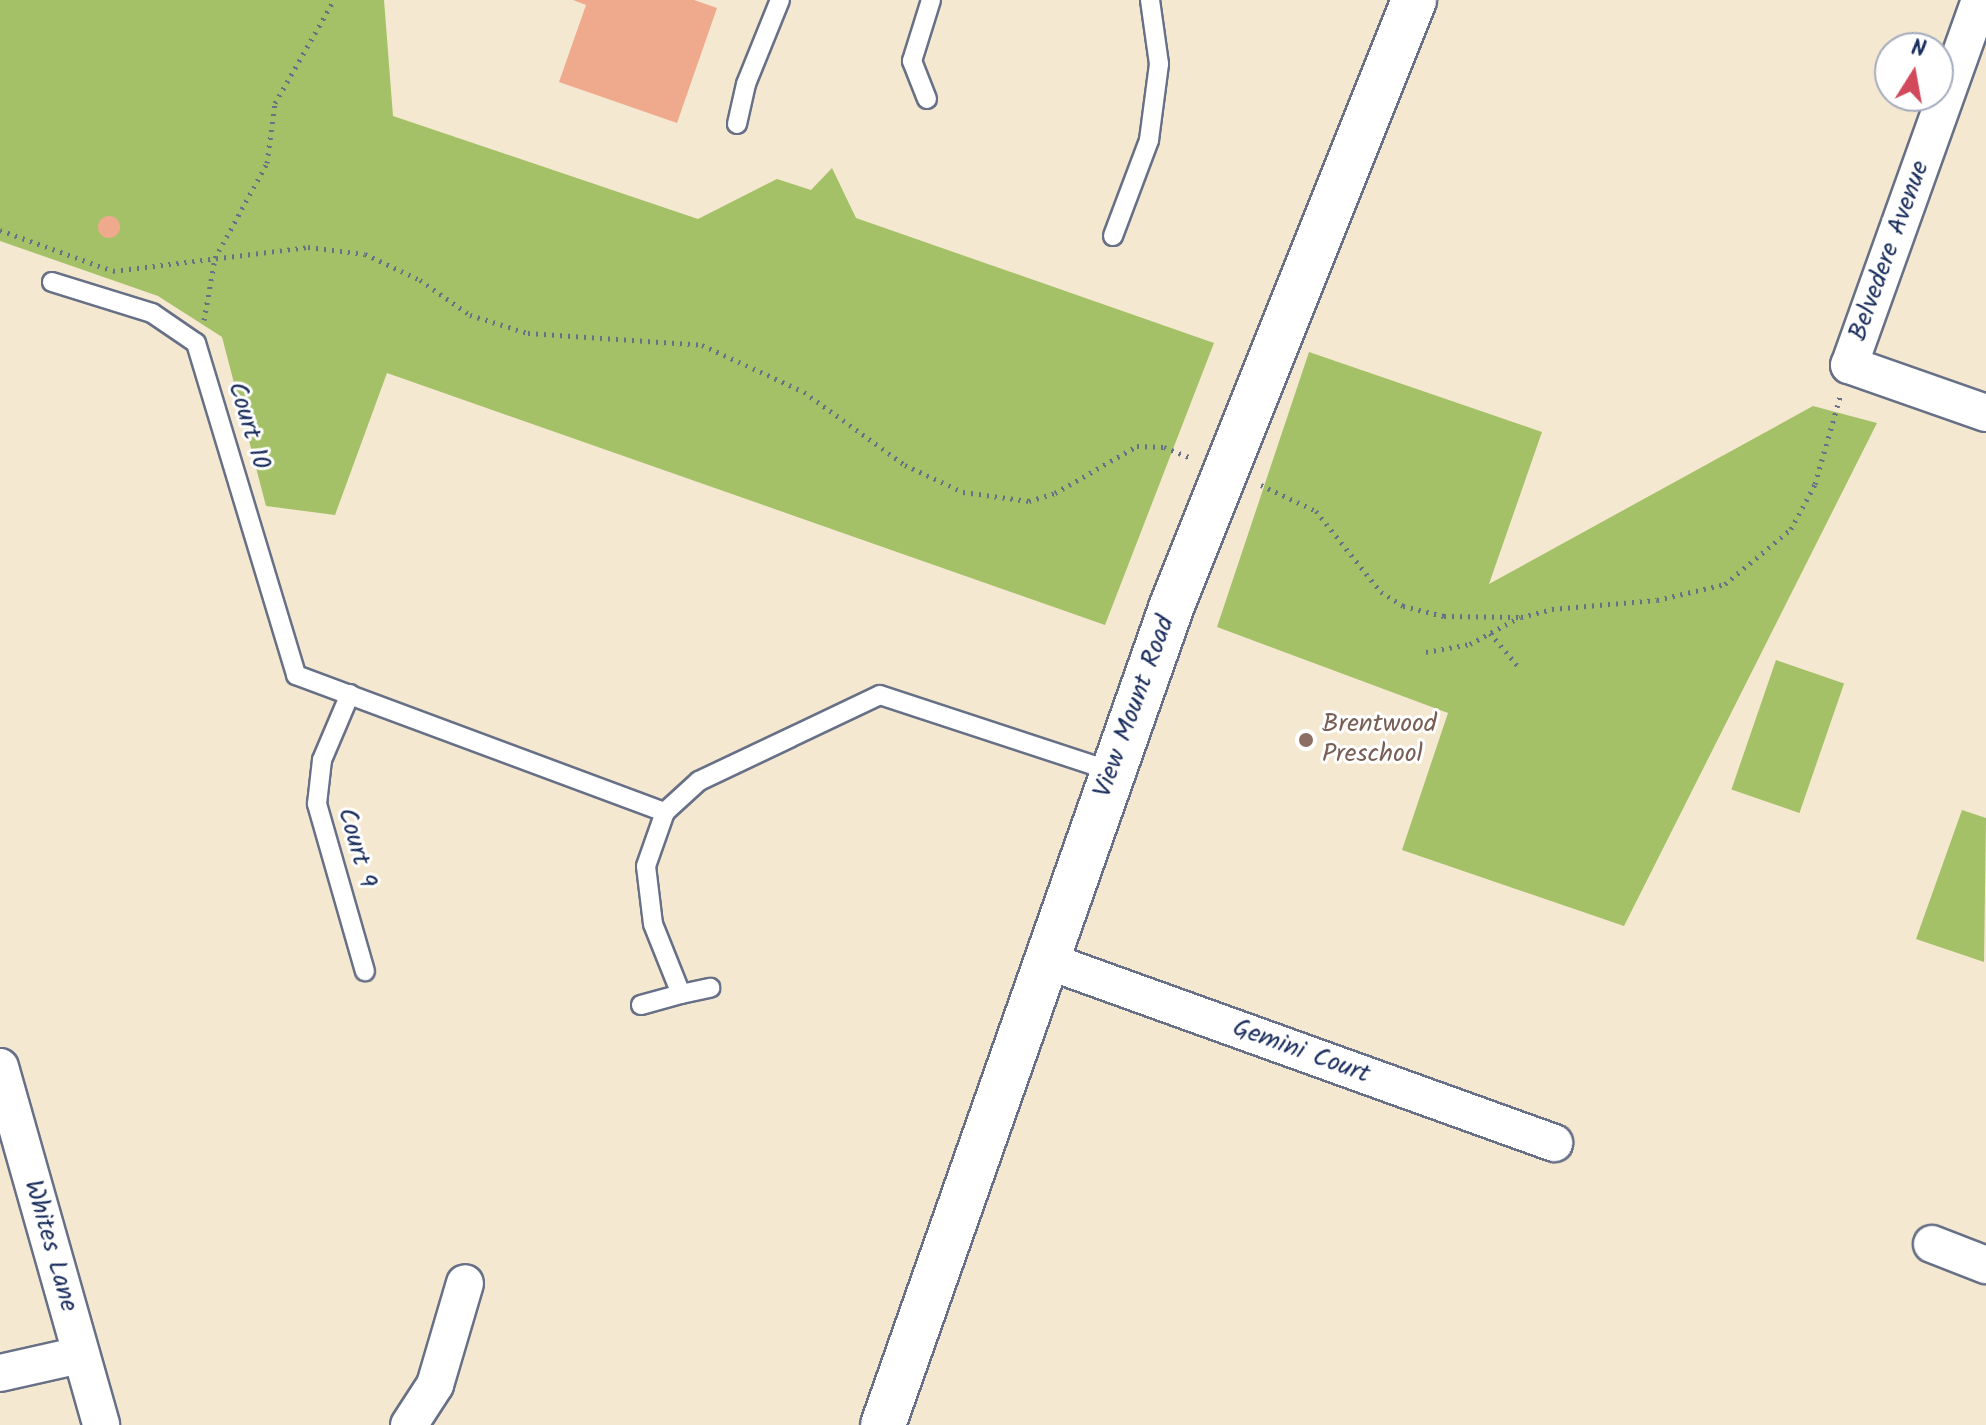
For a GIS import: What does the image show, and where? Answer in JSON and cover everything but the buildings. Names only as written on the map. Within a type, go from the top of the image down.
[{"type":"street","name":"View Mount Road","points":[[883,1425],[1048,961],[1111,771],[1226,471],[1414,0]]},
{"type":"street","name":"Belvedere Avenue","points":[[1980,0],[1849,365],[1986,413]]},
{"type":"street","name":"Gemini Court","points":[[1048,961],[1554,1143]]},
{"type":"street","name":"Whites Lane","points":[[0,1067],[101,1425]]},
{"type":"street","points":[[1932,1244],[1986,1265]]},
{"type":"street","points":[[409,1425],[435,1385],[465,1283]]},
{"type":"street","points":[[0,1373],[80,1355]]},
{"type":"lane","points":[[737,124],[746,84],[780,0]]},
{"type":"lane","points":[[927,99],[912,61],[931,0]]},
{"type":"lane","points":[[1113,236],[1149,140],[1159,64],[1150,0]]},
{"type":"lane","points":[[52,282],[152,313],[196,343]]},
{"type":"lane","name":"Court 10","points":[[196,343],[296,675],[350,694]]},
{"type":"lane","points":[[350,694],[665,812]]},
{"type":"lane","name":"Court 9","points":[[350,694],[322,760],[317,804],[365,971]]},
{"type":"lane","points":[[681,994],[653,924],[646,866],[665,812],[699,781],[880,695],[1111,771]]},
{"type":"lane","points":[[641,1005],[710,988]]},
{"type":"path","points":[[196,343],[207,313],[215,258],[267,163],[275,103],[334,0]]},
{"type":"path","points":[[0,230],[113,271],[308,247],[365,254],[420,280],[470,315],[528,333],[702,345],[804,392],[905,465],[963,492],[1029,501],[1055,493],[1137,446],[1164,447],[1316,511],[1381,592],[1403,606],[1444,616],[1521,617]]},
{"type":"path","points":[[1426,652],[1470,644],[1521,617],[1552,609],[1657,600],[1725,584],[1791,529],[1815,484],[1849,365]]},
{"type":"path","points":[[1490,633],[1518,666]]},
{"type":"green space","points":[[0,0],[384,0],[393,116],[698,219],[777,179],[811,190],[832,168],[856,218],[1214,343],[1105,625],[387,373],[335,515],[266,506],[222,337],[158,296],[0,241]]},
{"type":"green space","points":[[1309,352],[1542,432],[1489,584],[1813,406],[1877,423],[1624,926],[1402,850],[1448,713],[1217,627]]},
{"type":"green space","points":[[1776,660],[1844,683],[1799,813],[1731,790]]},
{"type":"green space","points":[[1962,810],[1986,818],[1984,962],[1916,939]]},
{"type":"place","name":"Brentwood Preschool","points":[[1306,740]]}]
